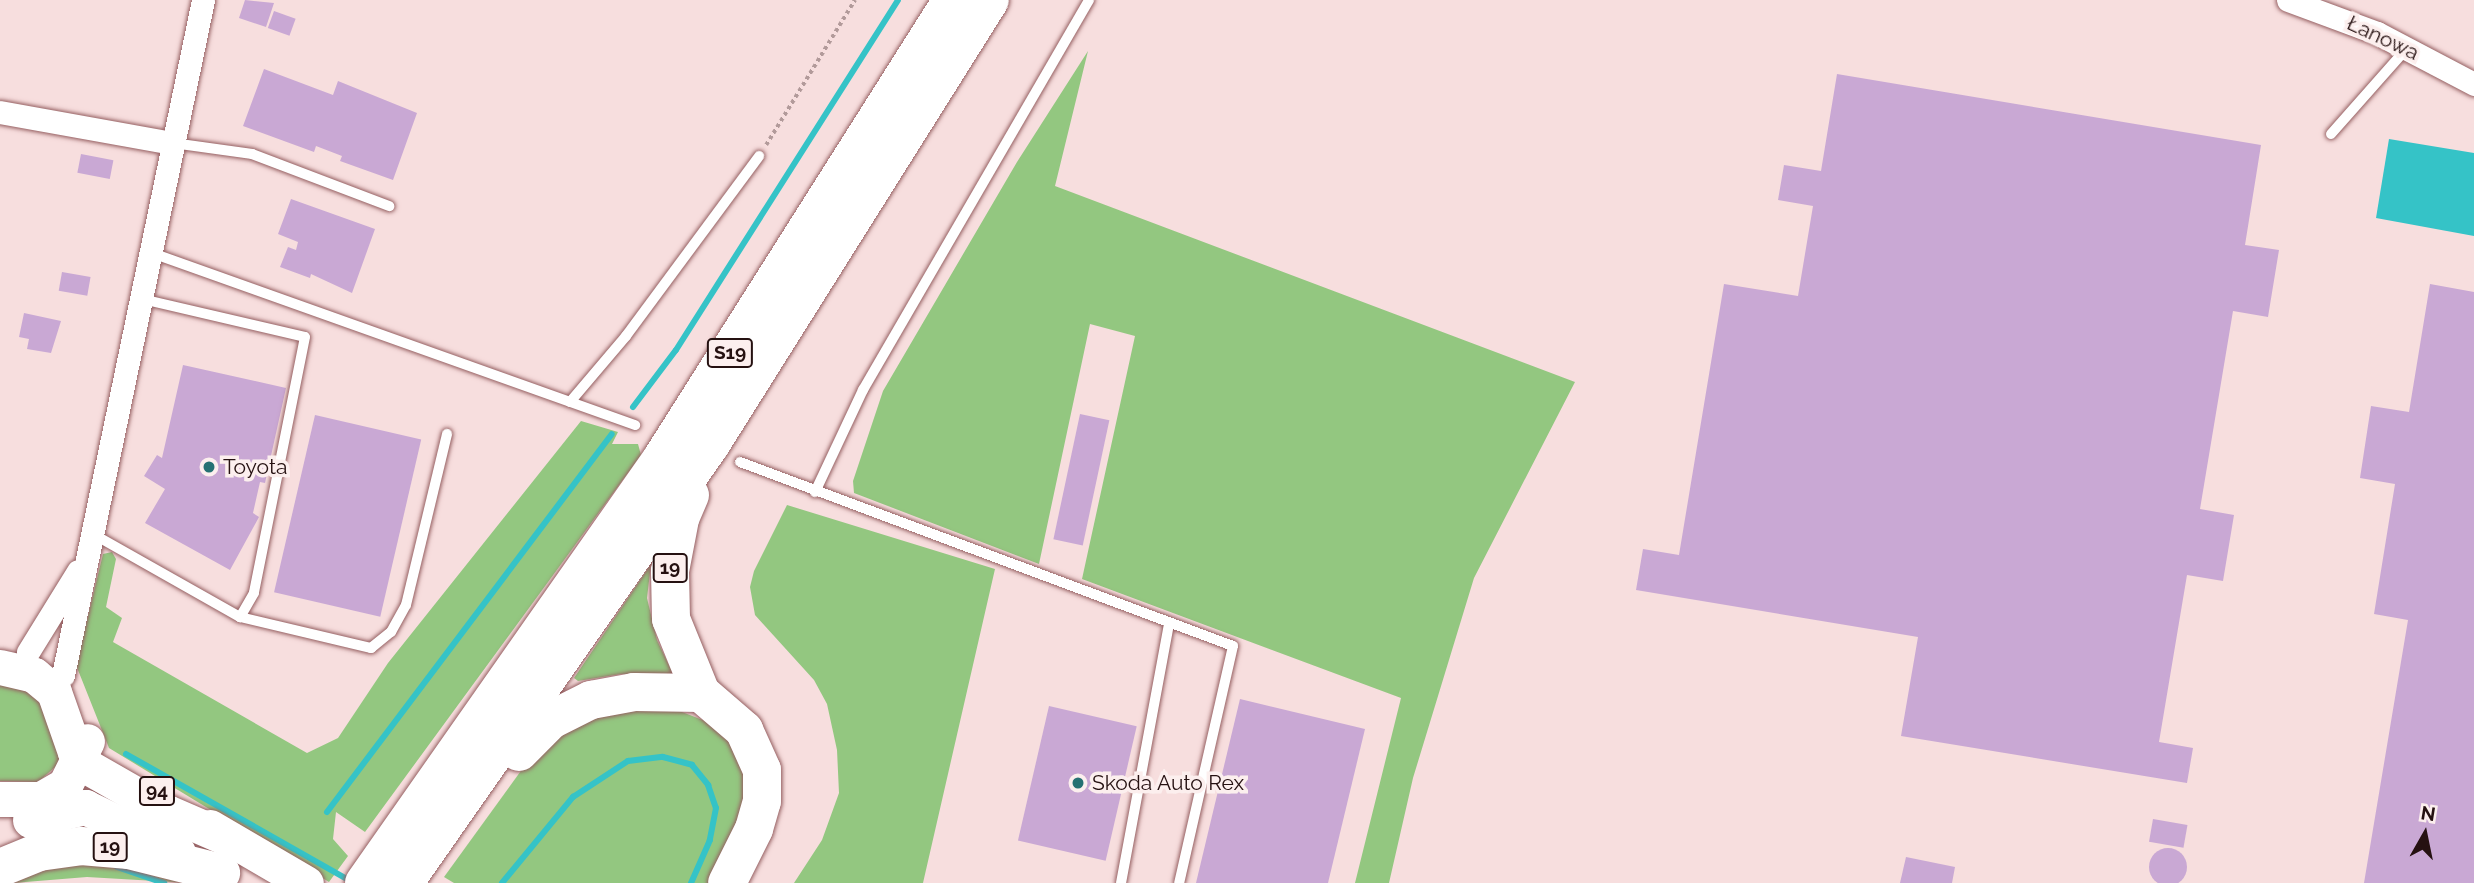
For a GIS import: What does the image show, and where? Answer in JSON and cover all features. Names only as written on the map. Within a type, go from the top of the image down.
[{"type":"highway","name":"S19","points":[[403,866],[952,0]]},
{"type":"highway","name":"S19","points":[[364,883],[403,866],[452,816],[725,453],[990,0]]},
{"type":"highway","name":"19","points":[[725,453],[680,519],[668,586],[675,631],[701,693],[744,730],[762,770],[762,801],[754,829],[727,883]]},
{"type":"highway","points":[[452,816],[551,720],[580,704],[618,693],[701,693]]},
{"type":"highway","name":"19","points":[[0,868],[39,852],[93,846],[223,865]]},
{"type":"main road","points":[[10,659],[63,676],[83,709],[77,762]]},
{"type":"main road","points":[[10,659],[54,692],[77,762]]},
{"type":"main road","name":"94","points":[[3,808],[41,799],[77,762],[167,812],[223,865]]},
{"type":"main road","name":"94","points":[[3,808],[31,820],[85,807],[223,865],[306,883]]},
{"type":"street","points":[[63,676],[203,0]]},
{"type":"street","name":"Łanowa","points":[[2288,0],[2407,48],[2474,84]]},
{"type":"street","points":[[0,112],[173,143]]},
{"type":"street","points":[[10,659],[89,545]]},
{"type":"lane","points":[[815,492],[863,390],[1089,0]]},
{"type":"lane","points":[[2331,134],[2407,48]]},
{"type":"lane","points":[[173,143],[252,155],[389,206]]},
{"type":"lane","points":[[570,402],[626,336],[759,156]]},
{"type":"lane","points":[[152,253],[635,425]]},
{"type":"lane","points":[[142,299],[304,337],[254,593],[240,617]]},
{"type":"lane","points":[[89,545],[240,617],[370,648],[391,632],[406,605],[447,434]]},
{"type":"lane","points":[[725,453],[815,492],[1233,646],[1179,883]]},
{"type":"lane","points":[[1121,883],[1169,624]]},
{"type":"path","points":[[759,156],[855,0]]},
{"type":"green space","points":[[1088,51],[1055,186],[1575,382],[1474,578],[1413,778],[1389,883],[1355,883],[1401,698],[1082,579],[1135,336],[1090,324],[1039,564],[854,493],[853,481],[883,391],[1017,162]]},
{"type":"green space","points":[[581,421],[618,432],[612,444],[638,444],[641,455],[365,832],[336,812],[333,839],[348,856],[329,882],[109,748],[76,665],[103,554],[112,552],[116,559],[106,607],[122,618],[113,642],[307,753],[338,738],[388,663]]},
{"type":"green space","points":[[787,505],[995,569],[923,883],[794,883],[822,840],[839,793],[837,750],[827,704],[814,680],[755,615],[750,587],[754,571]]},
{"type":"green space","points":[[651,564],[647,598],[657,640],[674,676],[621,674],[578,681],[574,678]]},
{"type":"green space","points":[[0,685],[22,688],[44,706],[62,761],[38,782],[0,781]]},
{"type":"green space","points":[[664,705],[713,724],[728,740],[744,774],[744,807],[711,883],[454,883],[444,877],[536,750],[566,723]]},
{"type":"green space","points":[[85,853],[190,883],[87,877],[13,883]]},
{"type":"water","points":[[2389,139],[2474,153],[2474,236],[2376,218]]},
{"type":"building","points":[[245,0],[274,3],[266,27],[239,18]]},
{"type":"building","points":[[274,11],[296,19],[289,36],[268,28]]},
{"type":"building","points":[[264,69],[333,95],[338,81],[417,113],[393,180],[340,161],[342,156],[316,146],[314,152],[243,126]]},
{"type":"building","points":[[1837,74],[2261,145],[2245,245],[2279,250],[2268,317],[2233,311],[2200,509],[2234,515],[2223,581],[2187,575],[2159,742],[2193,748],[2187,783],[1901,736],[1918,637],[1636,590],[1643,549],[1679,555],[1724,284],[1798,296],[1813,206],[1778,200],[1784,165],[1821,171]]},
{"type":"building","points":[[81,154],[113,160],[110,179],[77,173]]},
{"type":"building","points":[[291,199],[375,229],[352,293],[311,274],[310,278],[280,267],[288,247],[296,250],[298,242],[278,234]]},
{"type":"building","points":[[62,272],[91,277],[87,296],[59,291]]},
{"type":"building","points":[[2430,284],[2474,292],[2474,883],[2364,883],[2408,620],[2374,614],[2395,484],[2360,478],[2371,406],[2409,412]]},
{"type":"building","points":[[24,313],[61,321],[51,353],[27,349],[29,339],[19,337]]},
{"type":"building","name":"Toyota","points":[[183,365],[286,388],[265,483],[260,482],[253,513],[259,517],[230,570],[145,523],[165,489],[144,476],[157,455],[162,458]]},
{"type":"building","points":[[1080,414],[1109,420],[1083,545],[1053,539]]},
{"type":"building","points":[[315,415],[421,440],[380,617],[274,592]]},
{"type":"building","points":[[1240,699],[1365,729],[1328,883],[1196,883]]},
{"type":"building","name":"Skoda Auto Rex","points":[[1049,706],[1137,726],[1106,861],[1018,840]]},
{"type":"building","points":[[2153,819],[2187,825],[2183,848],[2149,842]]},
{"type":"building","points":[[2168,848],[2181,854],[2187,867],[2181,880],[2168,886],[2155,880],[2149,867],[2155,854]]},
{"type":"building","points":[[1906,857],[1955,867],[1952,883],[1900,883]]},
{"type":"waterway","points":[[633,407],[676,350],[898,0]]},
{"type":"waterway","points":[[327,812],[612,434]]},
{"type":"waterway","points":[[126,754],[352,882]]},
{"type":"waterway","points":[[502,883],[573,797],[628,761],[663,757],[692,765],[708,785],[716,808],[710,840],[691,883]]},
{"type":"waterway","points":[[117,867],[164,883]]},
{"type":"place","name":"Toyota","points":[[209,467]]},
{"type":"place","name":"Skoda Auto Rex","points":[[1078,783]]}]
